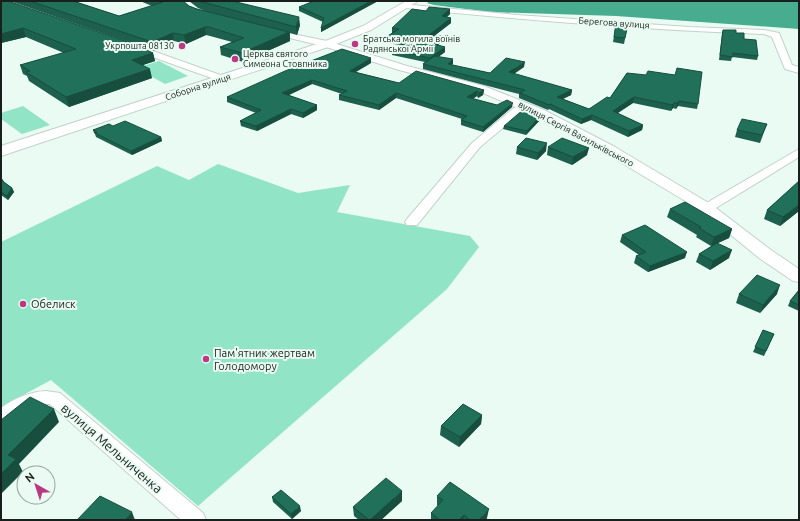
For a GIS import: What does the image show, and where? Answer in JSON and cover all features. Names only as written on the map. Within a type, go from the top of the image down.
[{"type":"main road","name":"Соборна вулиця","points":[[1,151],[327,44],[366,28],[409,3]]},
{"type":"street","name":"Берегова вулиця","points":[[409,3],[517,17],[689,29],[764,32],[776,35],[788,67],[799,70]]},
{"type":"street","points":[[263,30],[302,40],[327,44]]},
{"type":"street","name":"вулиця Сергія Васильківського","points":[[327,44],[403,68],[480,88],[526,106],[610,150],[707,208],[765,254],[799,277]]},
{"type":"street","points":[[127,45],[223,79]]},
{"type":"street","points":[[412,222],[476,145],[518,110],[526,106]]},
{"type":"street","points":[[707,208],[799,152]]},
{"type":"street","name":"вулиця Мельниченка","points":[[1,417],[16,405],[41,396],[54,398],[196,520]]},
{"type":"shaded area","points":[[430,1],[799,1],[799,29],[616,16],[489,12],[427,3]]},
{"type":"shaded area","points":[[159,61],[188,76],[165,84],[136,68]]},
{"type":"shaded area","points":[[23,106],[50,125],[22,134],[1,119],[1,113]]},
{"type":"shaded area","points":[[218,164],[298,193],[350,185],[337,212],[470,236],[479,247],[447,289],[198,506],[51,380],[14,400],[1,410],[1,242],[157,166],[189,180]]},
{"type":"building","points":[[1,1],[8,1],[142,47],[140,47],[153,53],[132,60],[150,69],[66,97],[26,72],[30,71],[20,65],[76,49],[23,28],[1,34]]},
{"type":"building","points":[[30,1],[73,1],[119,16],[163,2],[159,1],[183,1],[189,6],[197,9],[289,32],[242,53],[220,47],[244,38],[209,27],[205,27],[184,35],[173,33],[152,42]]},
{"type":"building","points":[[199,1],[232,1],[299,17],[296,27]]},
{"type":"building","points":[[314,1],[371,1],[321,28],[324,18],[299,7]]},
{"type":"building","points":[[429,7],[450,9],[442,16],[451,18],[429,35],[441,36],[434,44],[445,47],[430,58],[392,50],[408,42],[386,37],[399,29],[392,28],[412,9],[426,11]]},
{"type":"building","points":[[616,23],[628,24],[625,38],[614,37]]},
{"type":"building","points":[[723,30],[736,30],[736,33],[744,33],[744,39],[756,40],[758,56],[733,53],[733,57],[720,55]]},
{"type":"building","points":[[342,49],[371,58],[350,71],[399,83],[416,71],[484,90],[479,93],[477,91],[467,97],[497,105],[507,100],[513,103],[483,127],[461,120],[467,116],[396,93],[379,105],[339,95],[347,91],[312,80],[282,93],[317,105],[303,113],[291,109],[256,126],[240,121],[261,110],[227,97],[285,71]]},
{"type":"building","points":[[435,56],[453,59],[448,64],[490,73],[506,58],[525,62],[509,72],[572,90],[557,97],[589,109],[607,97],[610,98],[627,73],[646,75],[648,71],[675,75],[677,68],[702,72],[698,104],[679,101],[672,105],[634,97],[613,111],[643,125],[629,131],[592,115],[582,119],[550,104],[549,105],[520,93],[525,90],[423,64]]},
{"type":"building","points":[[524,109],[540,116],[527,131],[504,126]]},
{"type":"building","points":[[742,119],[767,124],[762,135],[737,130]]},
{"type":"building","points":[[125,121],[161,137],[131,151],[95,133],[97,132],[93,130],[109,124],[113,126]]},
{"type":"building","points":[[526,138],[547,143],[538,153],[517,147]]},
{"type":"building","points":[[562,138],[589,148],[573,157],[548,147]]},
{"type":"building","points":[[1,180],[12,188],[7,196],[1,192]]},
{"type":"building","points":[[799,181],[799,205],[783,217],[767,210]]},
{"type":"building","points":[[685,202],[732,229],[714,237],[699,228],[701,227],[670,209]]},
{"type":"building","points":[[645,225],[687,252],[650,266],[636,256],[646,252],[622,235]]},
{"type":"building","points":[[717,243],[732,250],[713,261],[699,254]]},
{"type":"building","points":[[757,275],[780,285],[763,305],[739,294]]},
{"type":"building","points":[[799,290],[799,305],[790,301]]},
{"type":"building","points":[[763,330],[774,334],[766,351],[755,347]]},
{"type":"building","points":[[30,397],[54,409],[8,455],[16,459],[1,474],[1,420]]},
{"type":"building","points":[[463,404],[482,415],[460,437],[441,426]]},
{"type":"building","points":[[386,478],[402,491],[369,520],[353,507]]},
{"type":"building","points":[[450,482],[489,509],[479,520],[470,520],[464,515],[459,520],[440,520],[431,513],[443,500],[437,496]]},
{"type":"building","points":[[281,490],[300,506],[291,514],[272,497]]},
{"type":"building","points":[[100,496],[132,512],[125,520],[77,520]]},
{"type":"place","name":"Братська могила воїнів Радянської Армії","points":[[355,44]]},
{"type":"place","name":"Укрпошта 08130","points":[[182,46]]},
{"type":"place","name":"Церква святого Симеона Стовпника","points":[[235,59]]},
{"type":"place","name":"Обелиск","points":[[23,304]]},
{"type":"place","name":"Пам'ятник жертвам Голодомору","points":[[206,359]]}]
